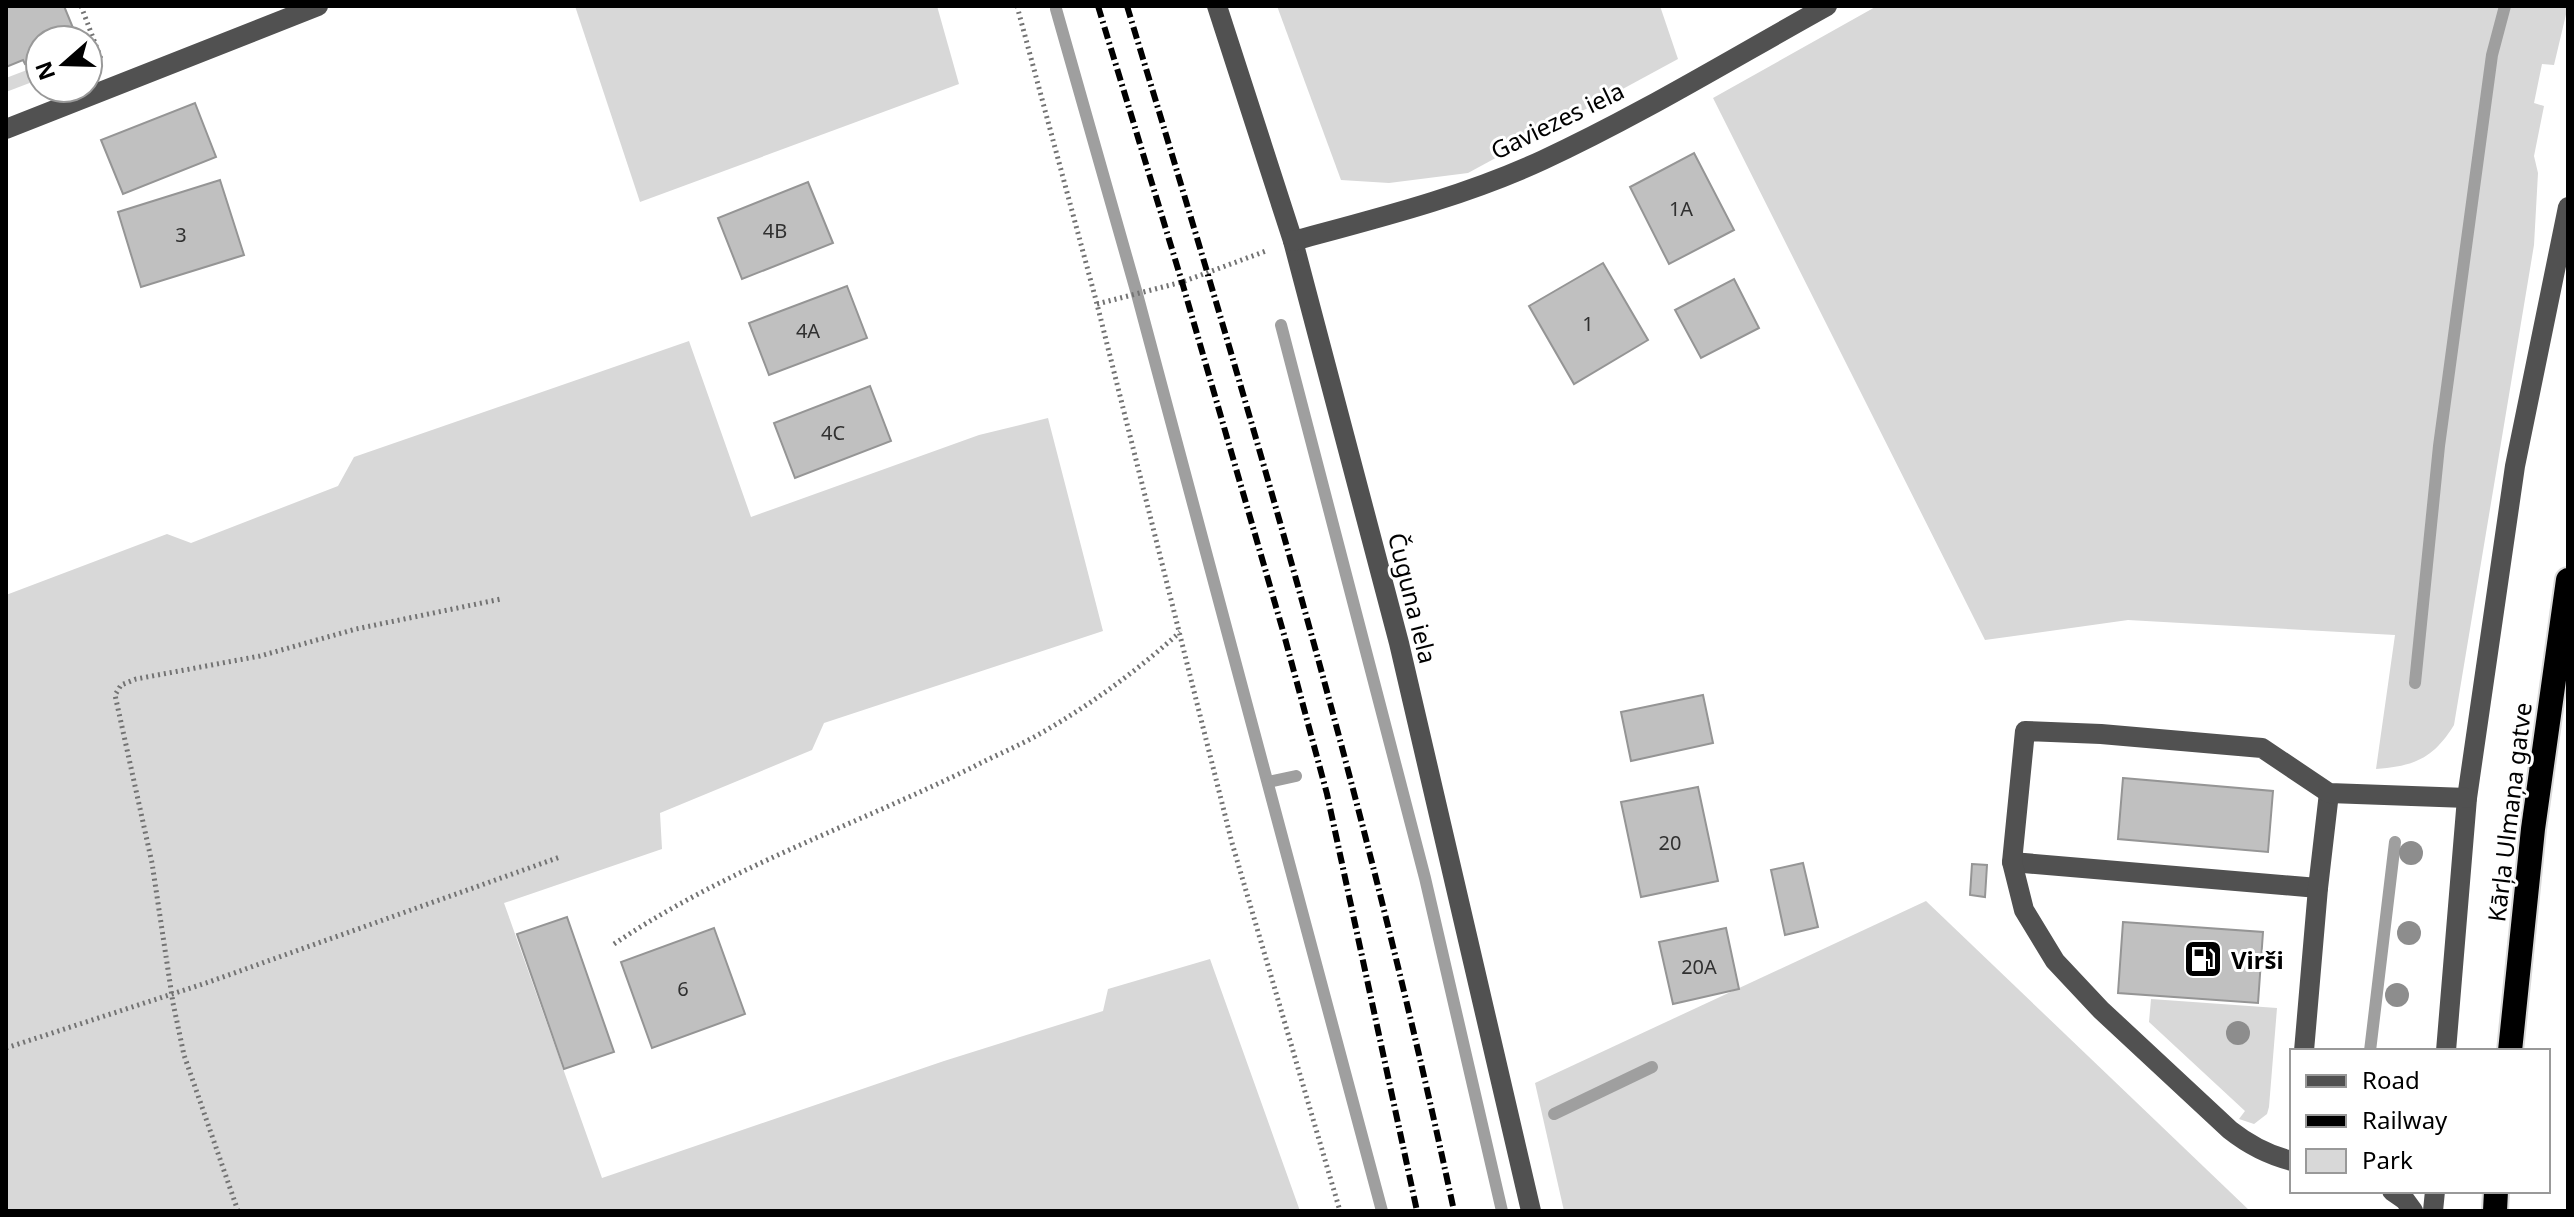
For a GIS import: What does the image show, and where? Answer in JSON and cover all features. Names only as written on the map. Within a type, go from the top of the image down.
[{"type":"highway","name":"Kārļa Ulmaņa gatve","points":[[2510,1049],[2533,829],[2568,580]]},
{"type":"street","points":[[6,129],[318,6]]},
{"type":"street","name":"Čuguna iela","points":[[1217,6],[1293,241],[1399,643],[1531,1211]]},
{"type":"street","name":"Gaviezes iela","points":[[1293,241],[1432,204],[1541,161],[1827,6]]},
{"type":"street","points":[[2446,1049],[2467,798],[2515,466],[2568,207]]},
{"type":"street","points":[[2290,1160],[2272,1156],[2241,1139],[2082,991],[2055,961],[2024,910],[2012,862],[2025,731],[2101,734],[2262,748],[2329,793],[2467,798]]},
{"type":"street","points":[[2304,1049],[2329,793]]},
{"type":"street","points":[[2012,862],[2318,888]]},
{"type":"street","points":[[2395,1193],[2413,1211]]},
{"type":"path","points":[[1017,6],[1097,304],[1232,843],[1340,1211]]},
{"type":"path","points":[[1097,304],[1182,282],[1293,241]]},
{"type":"path","points":[[238,1211],[184,1055],[152,863],[115,695],[121,685],[136,679],[260,656],[356,629],[501,599]]},
{"type":"path","points":[[614,944],[739,873],[1041,733],[1118,685],[1180,632]]},
{"type":"path","points":[[6,1048],[172,994],[560,857]]},
{"type":"green space","points":[[575,6],[937,6],[959,84],[640,202]]},
{"type":"green space","points":[[1277,6],[1660,6],[1678,59],[1468,173],[1389,183],[1341,180]]},
{"type":"green space","points":[[1877,6],[2568,6],[2554,65],[2542,64],[2534,103],[2544,106],[2534,156],[2538,173],[2534,245],[2454,725],[2430,753],[2412,763],[2376,769],[2395,635],[2128,620],[1985,640],[1713,98]]},
{"type":"green space","points":[[24,71],[24,85],[6,92],[6,78]]},
{"type":"green space","points":[[689,341],[751,517],[979,435],[1048,418],[1103,631],[824,723],[812,750],[660,813],[662,849],[504,903],[602,1178],[944,1061],[1103,1011],[1108,989],[1210,959],[1300,1211],[6,1211],[6,595],[167,534],[191,543],[338,486],[354,457]]},
{"type":"green space","points":[[1926,901],[2250,1211],[1564,1211],[1535,1083]]},
{"type":"green space","points":[[2151,999],[2277,1008],[2267,1114],[2254,1124],[2239,1119],[2245,1111],[2149,1022]]},
{"type":"building","points":[[6,6],[64,6],[71,24],[24,24],[24,62],[6,67]]},
{"type":"building","points":[[195,103],[216,157],[123,194],[101,140]]},
{"type":"building","points":[[1694,153],[1734,230],[1669,264],[1630,187]]},
{"type":"building","points":[[220,180],[244,255],[141,287],[118,212]]},
{"type":"building","points":[[808,182],[833,243],[742,279],[718,218]]},
{"type":"building","points":[[1603,263],[1648,340],[1574,384],[1529,306]]},
{"type":"building","points":[[1734,279],[1759,328],[1701,358],[1675,310]]},
{"type":"building","points":[[847,286],[867,338],[769,375],[749,323]]},
{"type":"building","points":[[870,386],[891,441],[795,478],[774,423]]},
{"type":"building","points":[[1703,695],[1713,743],[1631,761],[1621,712]]},
{"type":"building","points":[[2123,778],[2273,791],[2268,852],[2118,839]]},
{"type":"building","points":[[1698,787],[1718,881],[1641,897],[1621,802]]},
{"type":"building","points":[[1803,863],[1818,927],[1785,935],[1771,870]]},
{"type":"building","points":[[1972,864],[1987,865],[1985,897],[1970,895]]},
{"type":"building","points":[[567,917],[614,1052],[564,1069],[517,934]]},
{"type":"building","points":[[2123,922],[2263,932],[2258,1003],[2118,993]]},
{"type":"building","points":[[714,928],[745,1014],[652,1048],[621,962]]},
{"type":"building","points":[[1726,928],[1739,989],[1673,1004],[1659,942]]},
{"type":"waterway","points":[[2415,683],[2439,446],[2492,55],[2505,6]]},
{"type":"waterway","points":[[1056,9],[1137,294],[1382,1211]]},
{"type":"waterway","points":[[1281,325],[1425,878],[1502,1211]]},
{"type":"waterway","points":[[1268,782],[1296,776]]},
{"type":"waterway","points":[[2370,1049],[2395,842]]},
{"type":"waterway","points":[[1554,1114],[1652,1067]]},
{"type":"railway","points":[[1098,6],[1182,282],[1327,794],[1417,1211]]},
{"type":"railway","points":[[1127,6],[1261,455],[1344,756],[1420,1059],[1454,1211]]},
{"type":"place","name":"Virši","points":[[2203,959]]}]
